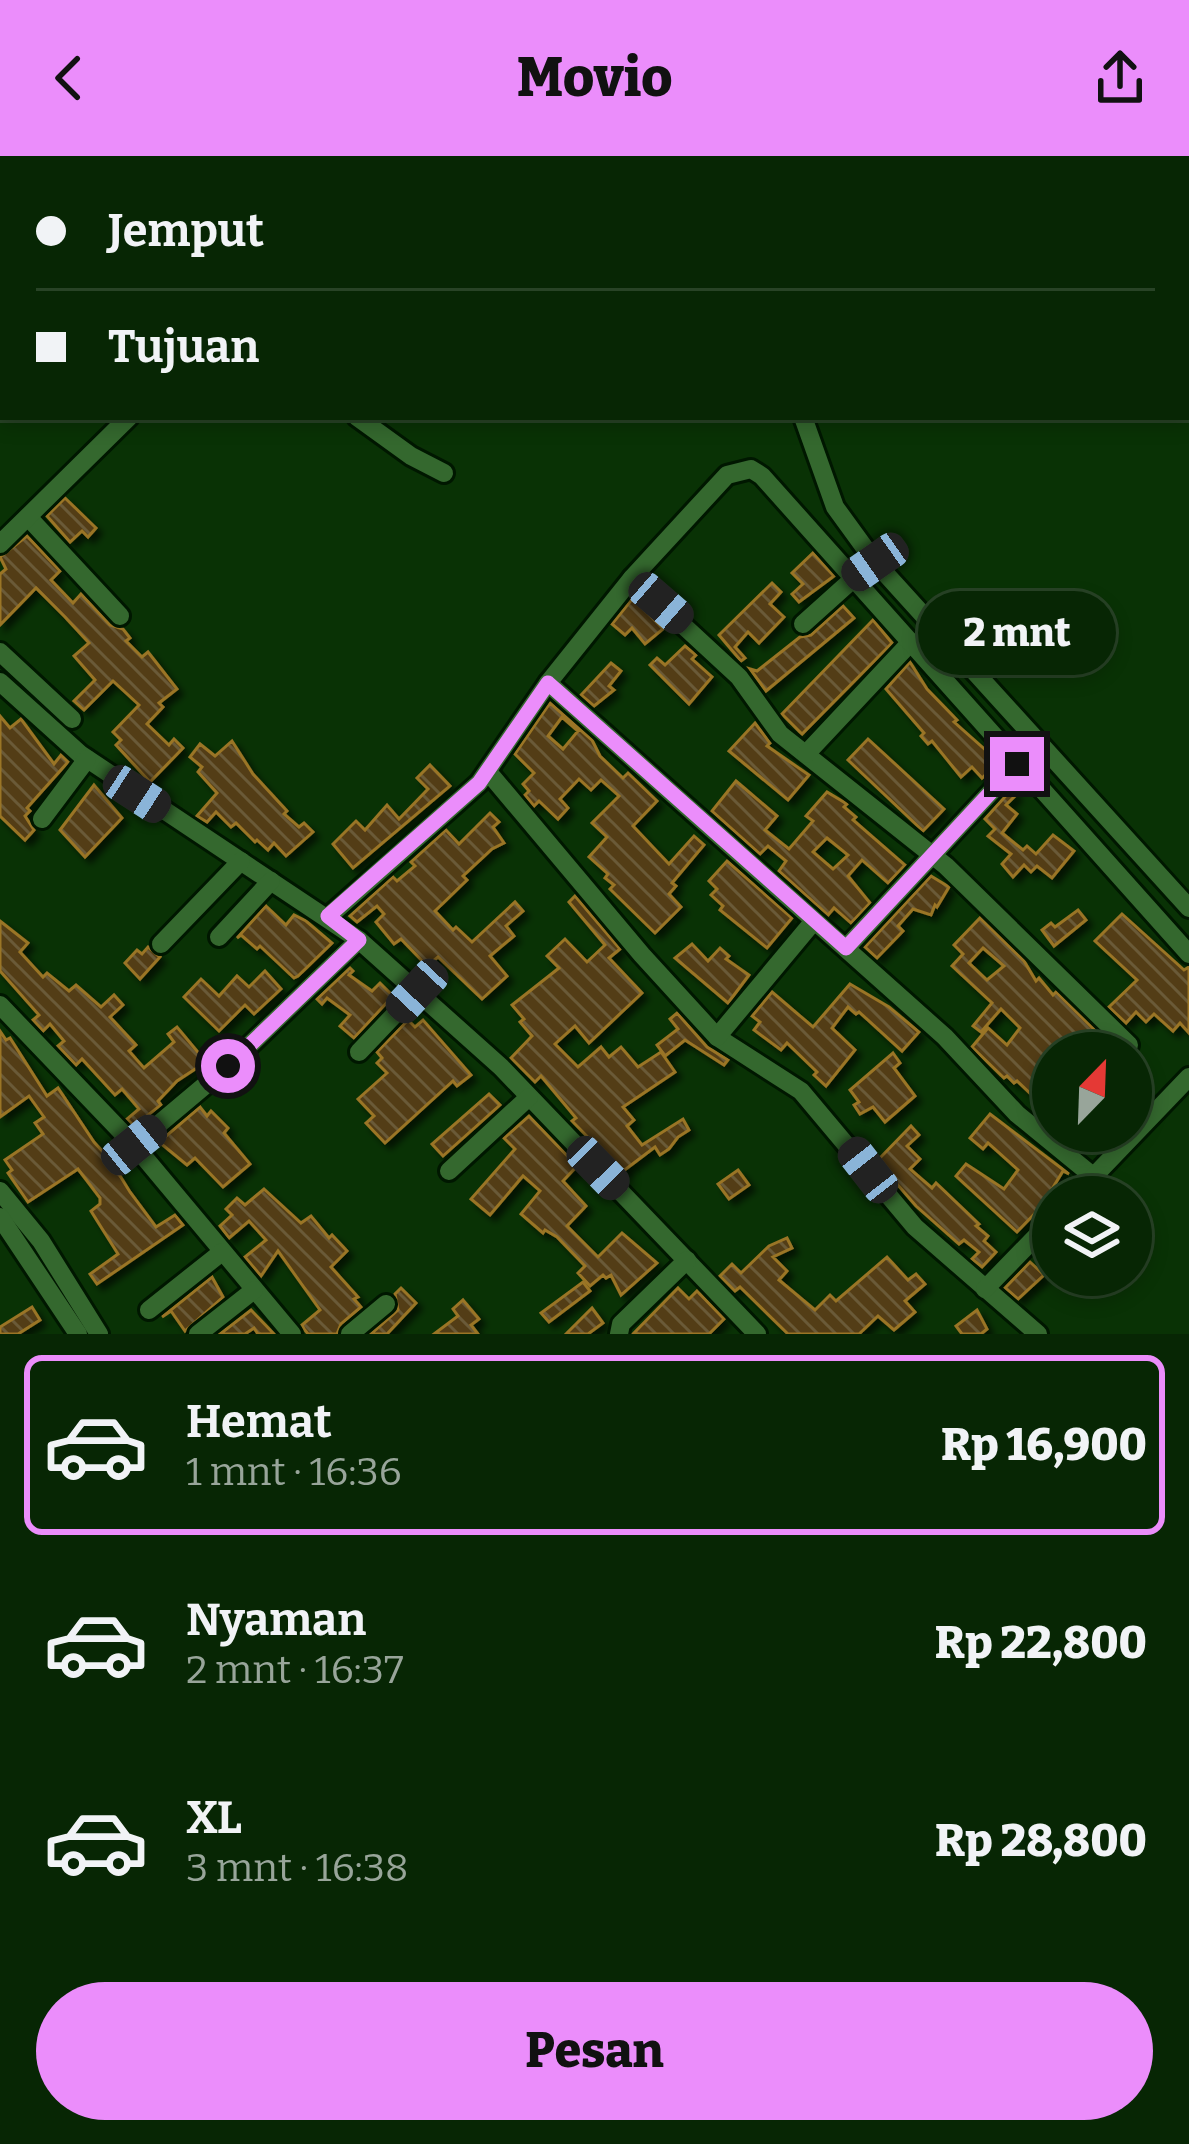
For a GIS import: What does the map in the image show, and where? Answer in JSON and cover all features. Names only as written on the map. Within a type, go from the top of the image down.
[{"type":"street","points":[[0,544],[126,420]]},
{"type":"street","points":[[361,420],[444,473]]},
{"type":"street","points":[[804,420],[835,507],[875,562],[1189,908]]},
{"type":"street","points":[[328,916],[489,772],[548,683],[632,578],[727,475],[751,469],[854,577],[1189,954]]},
{"type":"street","points":[[28,517],[120,616]]},
{"type":"street","points":[[802,624],[875,562]]},
{"type":"street","points":[[632,578],[723,660],[758,698],[780,734],[965,883],[1116,1032]]},
{"type":"street","points":[[806,754],[911,642]]},
{"type":"street","points":[[3,662],[72,718]]},
{"type":"street","points":[[0,682],[88,759],[359,940],[530,1097],[758,1334]]},
{"type":"street","points":[[548,683],[959,1050],[1017,1114],[1093,1176]]},
{"type":"street","points":[[40,719],[54,702]]},
{"type":"street","points":[[42,820],[88,759]]},
{"type":"street","points":[[846,948],[1017,764]]},
{"type":"street","points":[[489,772],[641,956],[717,1037],[801,1091],[915,1226],[1038,1334]]},
{"type":"street","points":[[160,944],[241,861]]},
{"type":"street","points":[[219,937],[272,881]]},
{"type":"street","points":[[717,1037],[813,922]]},
{"type":"street","points":[[134,1145],[228,1066],[359,940]]},
{"type":"street","points":[[359,1052],[417,991]]},
{"type":"street","points":[[0,1005],[134,1145],[291,1334]]},
{"type":"street","points":[[1095,1176],[1189,1078]]},
{"type":"street","points":[[449,1171],[530,1097]]},
{"type":"street","points":[[0,1190],[33,1228],[99,1334]]},
{"type":"street","points":[[0,1217],[78,1334]]},
{"type":"street","points":[[985,1289],[1032,1241]]},
{"type":"street","points":[[149,1310],[222,1252]]},
{"type":"street","points":[[619,1334],[621,1324],[687,1260]]},
{"type":"street","points":[[198,1334],[254,1290]]},
{"type":"street","points":[[350,1334],[386,1304]]},
{"type":"building","points":[[65,498],[96,528],[88,537],[82,531],[70,542],[47,516]]},
{"type":"building","points":[[27,536],[60,571],[51,580],[73,603],[81,594],[110,625],[123,629],[130,638],[126,641],[142,657],[148,652],[177,689],[159,703],[163,707],[147,724],[169,745],[174,739],[183,748],[150,782],[116,745],[121,740],[113,732],[139,705],[113,681],[84,710],[74,701],[95,680],[74,656],[89,643],[65,617],[36,588],[0,625],[0,574],[6,569],[0,557]]},
{"type":"building","points":[[813,553],[834,576],[799,602],[792,594],[803,584],[792,573]]},
{"type":"building","points":[[772,583],[781,592],[770,604],[784,617],[759,643],[748,632],[735,647],[745,658],[741,661],[719,635]]},
{"type":"building","points":[[633,598],[663,629],[645,644],[632,628],[625,635],[612,624]]},
{"type":"building","points":[[843,606],[854,618],[766,691],[750,669],[757,671],[800,637],[811,635]]},
{"type":"building","points":[[873,620],[892,643],[802,734],[782,714]]},
{"type":"building","points":[[685,646],[712,677],[689,704],[650,665],[657,658],[665,665]]},
{"type":"building","points":[[910,662],[927,689],[957,720],[954,722],[999,762],[982,778],[972,767],[961,777],[932,741],[928,744],[921,736],[924,733],[886,689]]},
{"type":"building","points":[[611,663],[621,671],[609,686],[614,690],[594,706],[581,695]]},
{"type":"building","points":[[550,703],[592,740],[600,756],[623,778],[628,773],[657,801],[633,826],[669,864],[694,836],[704,845],[672,883],[676,886],[669,894],[681,907],[655,933],[610,889],[614,885],[605,878],[608,874],[589,857],[607,837],[592,823],[619,796],[601,780],[591,790],[579,779],[560,799],[568,808],[558,819],[539,801],[534,806],[525,795],[529,791],[523,784],[534,773],[515,754]],"holes":[[[562,717],[578,731],[563,749],[548,736]]]},
{"type":"building","points":[[0,716],[10,728],[21,719],[54,764],[61,755],[68,762],[27,808],[30,811],[25,816],[34,830],[25,840],[0,816]]},
{"type":"building","points":[[755,723],[770,743],[767,746],[809,775],[788,800],[729,751]]},
{"type":"building","points":[[868,739],[944,809],[923,831],[848,760]]},
{"type":"building","points":[[232,741],[253,774],[287,811],[284,814],[313,832],[286,856],[274,843],[268,850],[236,823],[231,827],[216,812],[207,822],[197,816],[217,793],[198,772],[202,767],[190,757],[200,744],[215,756]]},
{"type":"building","points":[[430,765],[450,786],[353,868],[333,844],[356,821],[365,830],[387,805],[399,819],[428,789],[417,778]]},
{"type":"building","points":[[736,781],[777,816],[765,830],[789,849],[813,821],[806,816],[827,792],[847,804],[844,807],[856,817],[853,820],[905,865],[888,883],[862,860],[848,876],[870,903],[851,923],[834,908],[828,915],[779,871],[786,861],[768,846],[760,854],[712,811]],"holes":[[[827,838],[848,855],[833,869],[813,852]]]},
{"type":"building","points":[[94,785],[122,818],[85,857],[60,830]]},
{"type":"building","points":[[1011,790],[1016,795],[1006,805],[1017,814],[1002,833],[1036,854],[1053,835],[1074,851],[1052,878],[1037,866],[1031,872],[1024,865],[1013,877],[1002,864],[1011,854],[988,836],[995,829],[985,819]]},
{"type":"building","points":[[490,813],[499,822],[493,827],[504,843],[463,876],[467,880],[435,911],[472,942],[515,902],[523,911],[506,926],[514,936],[490,956],[507,976],[482,999],[438,957],[427,966],[401,939],[394,944],[376,922],[384,914],[377,906],[357,922],[350,916],[393,877],[397,881],[415,866],[411,862],[446,830],[459,844]]},
{"type":"building","points":[[727,861],[792,918],[767,948],[720,910],[723,906],[711,895],[717,889],[709,881]]},
{"type":"building","points":[[931,876],[949,887],[937,907],[931,915],[913,909],[898,926],[903,931],[877,958],[865,947]]},
{"type":"building","points":[[575,896],[620,949],[609,958],[642,993],[589,1043],[575,1026],[555,1044],[578,1067],[601,1047],[609,1057],[621,1047],[638,1067],[661,1052],[675,1072],[623,1107],[634,1120],[627,1126],[642,1145],[683,1119],[689,1130],[660,1155],[655,1147],[622,1172],[572,1121],[576,1118],[541,1076],[535,1082],[511,1058],[532,1036],[512,1005],[559,968],[547,956],[565,939],[587,962],[605,945],[569,902]]},
{"type":"building","points":[[266,906],[286,925],[294,915],[332,943],[294,978],[260,946],[257,949],[241,935],[237,938]]},
{"type":"building","points":[[1078,910],[1086,920],[1054,946],[1042,930],[1051,923],[1055,927]]},
{"type":"building","points":[[1122,914],[1184,970],[1189,967],[1189,1033],[1180,1023],[1173,1031],[1154,1014],[1146,1022],[1136,1012],[1126,1023],[1109,1007],[1137,980],[1095,941]]},
{"type":"building","points":[[980,918],[1024,961],[1036,981],[1039,978],[1053,995],[1056,992],[1097,1032],[1032,1032],[1032,1095],[1017,1081],[1004,1078],[972,1047],[988,1028],[1007,1045],[1020,1028],[1001,1009],[981,1032],[973,1026],[992,1003],[952,966],[963,954],[954,945]],"holes":[[[983,948],[1004,966],[987,980],[969,963]]]},
{"type":"building","points":[[0,921],[28,943],[20,952],[43,977],[47,973],[69,991],[76,985],[101,1007],[114,995],[123,1005],[110,1017],[136,1045],[129,1051],[144,1068],[174,1042],[168,1034],[177,1027],[206,1062],[177,1081],[158,1101],[161,1105],[134,1126],[127,1119],[139,1109],[122,1089],[115,1095],[82,1059],[76,1065],[58,1046],[64,1041],[50,1024],[43,1031],[33,1020],[39,1015],[0,971]]},
{"type":"building","points":[[692,944],[708,961],[720,948],[729,956],[726,959],[749,975],[728,1003],[675,958]]},
{"type":"building","points":[[148,947],[160,957],[140,979],[125,963],[137,950],[142,954]]},
{"type":"building","points":[[350,968],[349,975],[372,991],[380,983],[393,996],[354,1038],[340,1026],[350,1015],[327,998],[322,1004],[317,999]]},
{"type":"building","points":[[265,971],[281,989],[254,1014],[245,1005],[219,1031],[184,997],[201,979],[219,996],[237,976],[249,987]]},
{"type":"building","points":[[850,984],[919,1032],[902,1051],[848,1007],[832,1028],[855,1050],[826,1086],[787,1043],[781,1050],[754,1030],[760,1022],[752,1016],[772,992],[813,1027]]},
{"type":"building","points":[[677,1013],[707,1047],[728,1060],[724,1065],[685,1040],[665,1056],[657,1045],[678,1029],[670,1019]]},
{"type":"building","points":[[408,1020],[415,1027],[423,1020],[471,1075],[457,1086],[453,1081],[385,1143],[366,1123],[374,1116],[358,1099],[387,1073],[377,1063],[382,1058],[377,1052]]},
{"type":"building","points":[[0,1031],[6,1040],[10,1038],[47,1096],[58,1088],[94,1142],[103,1152],[107,1149],[156,1227],[175,1215],[183,1225],[97,1284],[90,1274],[118,1254],[91,1211],[100,1198],[78,1169],[28,1202],[8,1173],[12,1170],[5,1160],[43,1134],[35,1123],[44,1117],[29,1096],[0,1117]]},
{"type":"building","points":[[893,1053],[900,1063],[894,1068],[915,1096],[885,1122],[873,1107],[860,1114],[854,1105],[859,1102],[850,1090]]},
{"type":"building","points":[[489,1094],[500,1105],[443,1156],[432,1144]]},
{"type":"building","points":[[200,1107],[228,1128],[224,1133],[250,1164],[223,1187],[195,1158],[187,1165],[159,1142]]},
{"type":"building","points":[[990,1114],[1032,1146],[1032,1152],[1040,1152],[1069,1174],[1032,1176],[1032,1216],[1017,1232],[956,1176],[966,1164],[1004,1189],[1018,1170],[988,1143],[983,1149],[970,1138]]},
{"type":"building","points":[[529,1116],[577,1166],[563,1181],[586,1206],[567,1226],[598,1257],[622,1233],[657,1263],[621,1295],[611,1275],[603,1275],[590,1286],[578,1273],[585,1266],[557,1237],[543,1233],[521,1214],[540,1191],[523,1176],[490,1215],[471,1199],[515,1149],[504,1138]]},
{"type":"building","points":[[911,1126],[919,1135],[907,1146],[920,1159],[910,1169],[932,1188],[936,1183],[988,1236],[984,1241],[996,1252],[982,1267],[972,1259],[979,1252],[964,1240],[959,1244],[916,1206],[877,1161]]},
{"type":"building","points":[[738,1170],[749,1185],[729,1199],[718,1184]]},
{"type":"building","points":[[264,1189],[301,1223],[311,1216],[347,1251],[331,1267],[361,1307],[341,1324],[337,1334],[308,1334],[304,1329],[302,1325],[320,1310],[278,1251],[261,1276],[245,1257],[266,1240],[249,1221],[229,1238],[220,1226],[232,1215],[226,1209],[237,1198],[245,1205]]},
{"type":"building","points":[[787,1238],[792,1248],[773,1257],[787,1271],[779,1280],[815,1310],[830,1295],[836,1301],[887,1257],[908,1280],[916,1274],[925,1284],[905,1301],[915,1312],[894,1330],[878,1316],[859,1334],[788,1334],[740,1287],[735,1291],[720,1276],[732,1264],[741,1273],[769,1246]]},
{"type":"building","points":[[1032,1264],[1032,1286],[1018,1299],[1005,1288]]},
{"type":"building","points":[[212,1277],[223,1297],[185,1331],[171,1311],[162,1317]]},
{"type":"building","points":[[583,1282],[590,1291],[549,1322],[541,1313]]},
{"type":"building","points":[[401,1288],[416,1303],[387,1334],[371,1334],[398,1310],[395,1294]]},
{"type":"building","points":[[678,1288],[689,1299],[697,1291],[724,1319],[709,1334],[633,1334]]},
{"type":"building","points":[[463,1300],[479,1319],[471,1325],[478,1334],[434,1334],[458,1316],[453,1309]]},
{"type":"building","points":[[32,1307],[40,1320],[18,1334],[0,1334],[0,1327]]},
{"type":"building","points":[[592,1308],[603,1323],[588,1334],[566,1334]]},
{"type":"building","points":[[251,1310],[274,1334],[258,1334],[254,1328],[245,1334],[220,1334]]},
{"type":"building","points":[[977,1310],[987,1329],[981,1334],[962,1334],[956,1326]]},
{"type":"route","points":[[228,1066],[359,940],[328,916],[479,783],[548,683],[846,948],[1017,764]]}]
